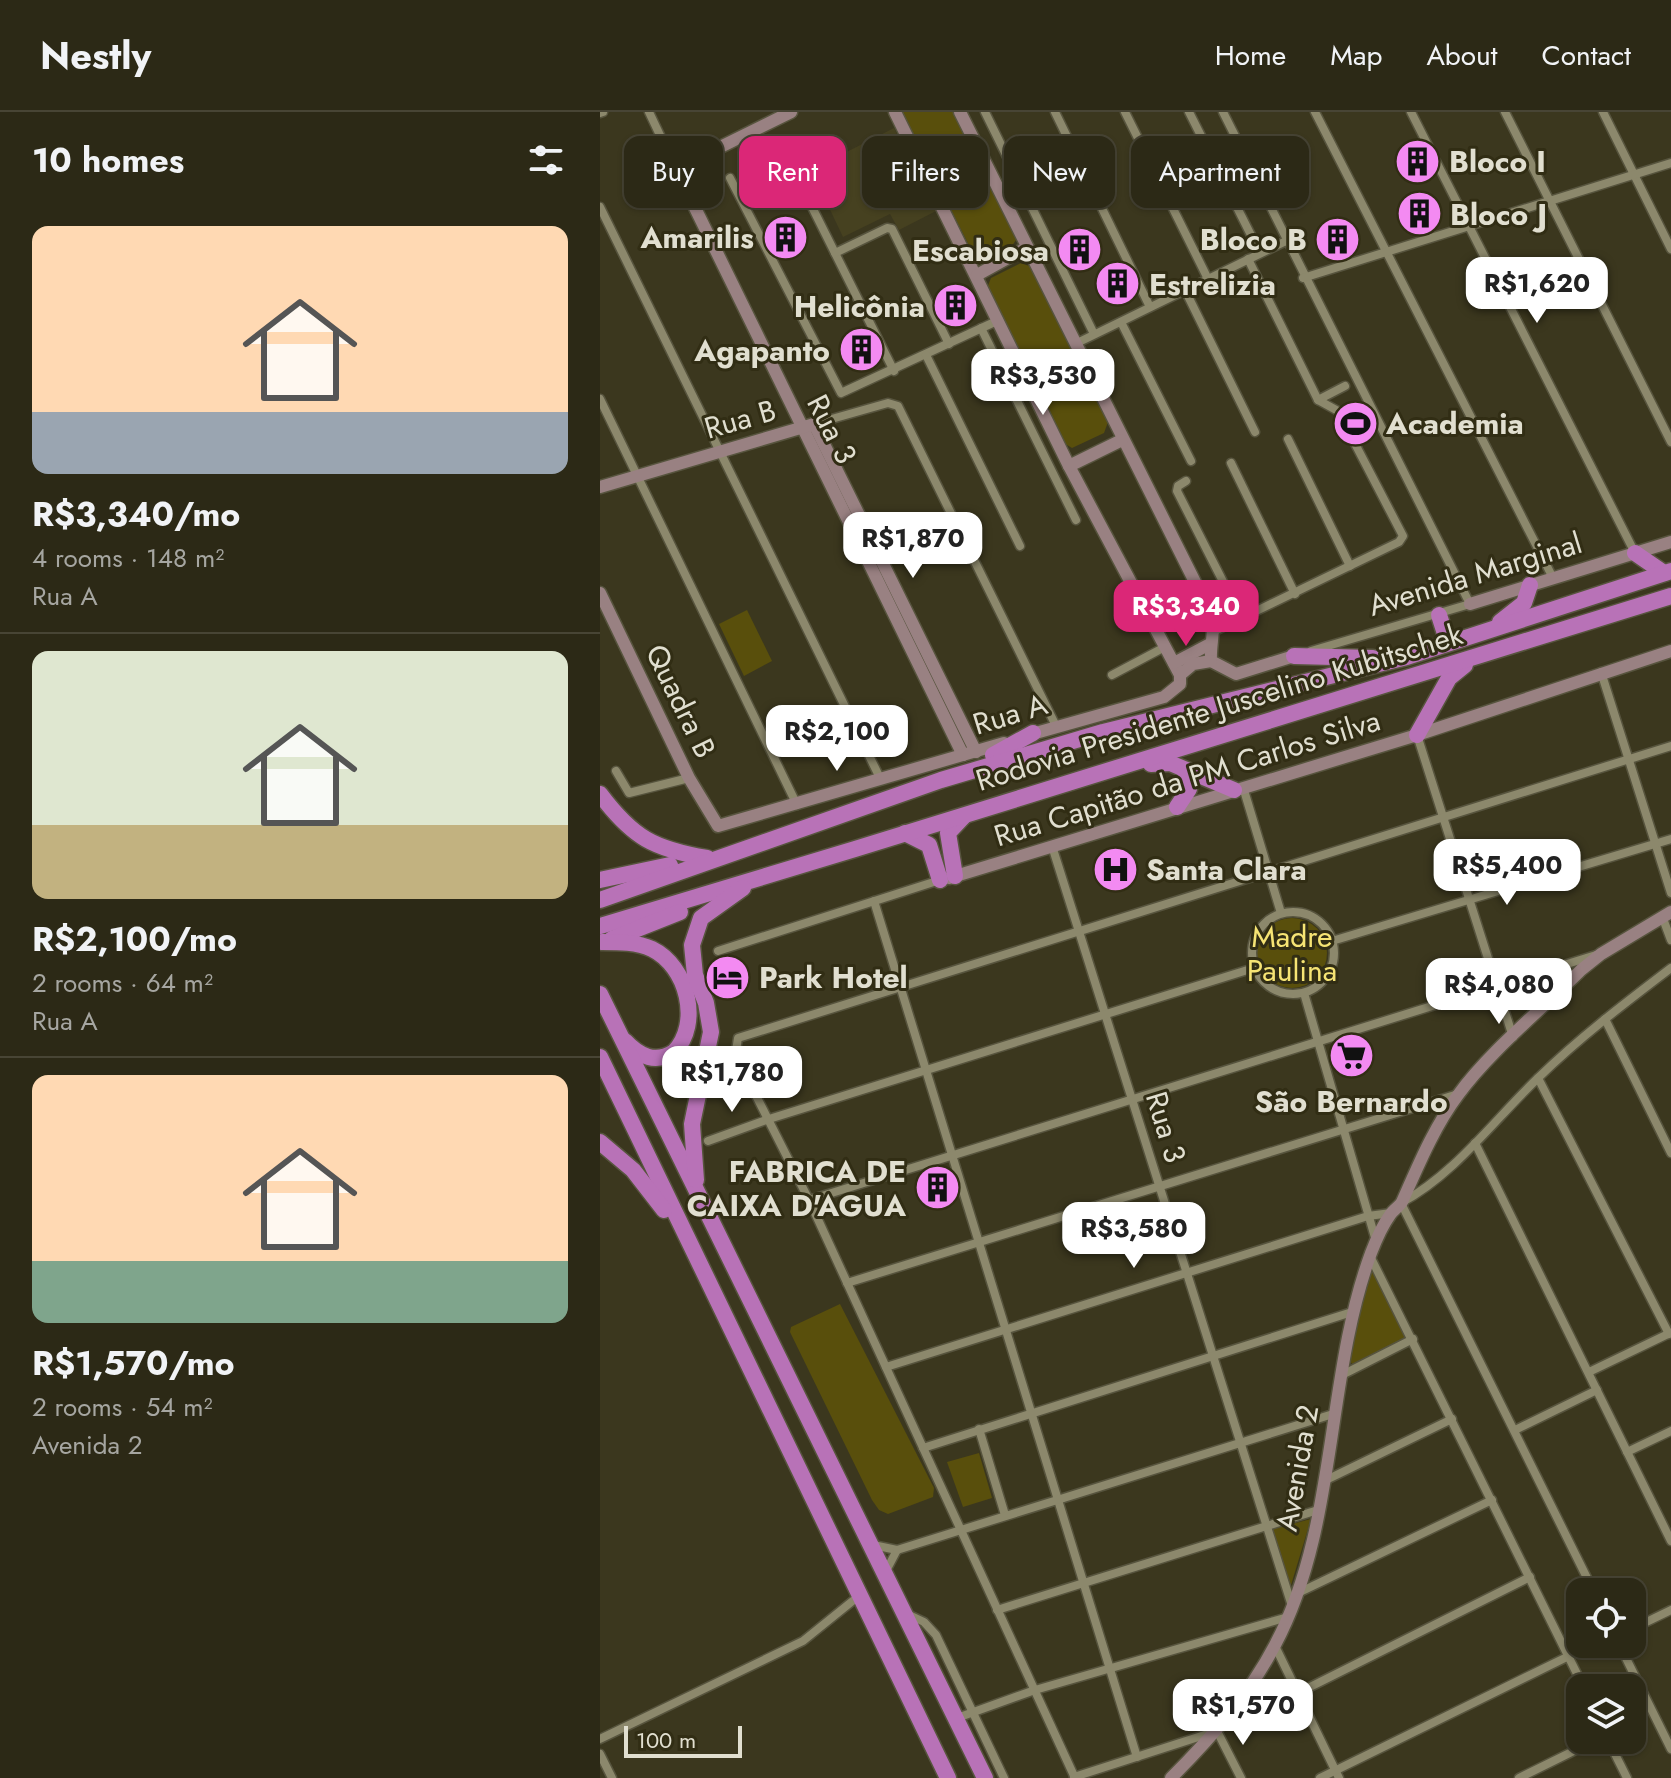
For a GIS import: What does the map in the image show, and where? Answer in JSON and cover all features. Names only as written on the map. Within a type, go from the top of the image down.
[{"type":"highway","points":[[1635,553],[1667,572]]},
{"type":"highway","name":"Rodovia Presidente Juscelino Kubitschek","points":[[600,900],[710,858],[941,780],[1103,732],[1407,657],[1667,572]]},
{"type":"highway","points":[[1483,632],[1524,603],[1530,585]]},
{"type":"highway","name":"Rodovia Presidente Juscelino Kubitschek","points":[[747,884],[1671,596]]},
{"type":"highway","points":[[1439,615],[1448,643]]},
{"type":"highway","points":[[1417,735],[1449,678],[1486,654]]},
{"type":"highway","points":[[1294,656],[1407,657]]},
{"type":"highway","points":[[941,780],[1016,745],[1033,733]]},
{"type":"highway","points":[[1129,765],[1165,763],[1239,788]]},
{"type":"highway","points":[[1177,807],[1189,789],[1185,771]]},
{"type":"highway","points":[[600,794],[619,820],[647,842],[710,858]]},
{"type":"highway","points":[[948,878],[948,833],[964,815]]},
{"type":"highway","points":[[905,833],[923,838],[948,878]]},
{"type":"highway","points":[[600,880],[710,858]]},
{"type":"highway","points":[[601,937],[747,884]]},
{"type":"highway","points":[[698,1194],[692,1124],[711,1032],[706,1003],[695,975],[692,945],[701,918],[747,884]]},
{"type":"highway","points":[[601,937],[652,949],[672,965],[686,994],[687,1022],[674,1052],[661,1058],[647,1057],[620,1037]]},
{"type":"highway","points":[[600,994],[906,1613],[965,1715],[985,1778]]},
{"type":"highway","points":[[600,1057],[948,1778]]},
{"type":"highway","points":[[600,1142],[633,1170],[690,1246]]},
{"type":"highway","points":[[793,1455],[788,1434],[762,1381],[766,1372],[777,1372],[782,1377],[807,1426],[818,1437]]},
{"type":"street","points":[[649,112],[660,136]]},
{"type":"street","points":[[723,146],[791,112]]},
{"type":"street","points":[[895,112],[1069,466],[1180,675]]},
{"type":"street","points":[[960,112],[1212,616],[1211,661],[1220,669],[1243,673],[1294,656]]},
{"type":"street","points":[[985,112],[1094,334]]},
{"type":"street","points":[[1055,112],[1150,307]]},
{"type":"street","points":[[1125,112],[1208,279]]},
{"type":"street","points":[[1189,112],[1260,253]]},
{"type":"street","points":[[1223,112],[1303,278],[1470,604]]},
{"type":"street","points":[[1315,112],[1552,576]]},
{"type":"street","points":[[1411,112],[1635,553]]},
{"type":"street","points":[[1505,112],[1671,442]]},
{"type":"street","points":[[1603,112],[1671,249]]},
{"type":"street","points":[[1303,278],[1671,163]]},
{"type":"street","points":[[730,178],[841,393],[999,320]]},
{"type":"street","points":[[600,207],[880,778]]},
{"type":"street","name":"Rua 3","points":[[696,208],[888,585],[969,754]]},
{"type":"street","points":[[812,208],[894,371]]},
{"type":"street","points":[[835,253],[890,228],[949,344]]},
{"type":"street","points":[[1075,344],[1286,241]]},
{"type":"street","points":[[977,275],[1026,248]]},
{"type":"street","points":[[1174,663],[1242,619],[1399,542],[1403,536],[1338,411],[1318,400],[1248,259]]},
{"type":"street","points":[[1185,290],[1255,432]]},
{"type":"street","points":[[1121,322],[1191,461]]},
{"type":"street","points":[[981,328],[1076,520]]},
{"type":"street","points":[[926,355],[1020,546]]},
{"type":"street","points":[[1318,400],[1345,386]]},
{"type":"street","points":[[600,399],[797,805]]},
{"type":"street","name":"Rua B","points":[[600,487],[895,403],[1056,726]]},
{"type":"street","points":[[1288,439],[1350,566]]},
{"type":"street","points":[[1069,466],[1122,440]]},
{"type":"street","points":[[1231,463],[1295,594]]},
{"type":"street","points":[[1186,481],[1178,486],[1177,491],[1242,619]]},
{"type":"street","name":"Avenida Marginal","points":[[1294,656],[1439,615],[1552,576],[1671,542]]},
{"type":"street","name":"Quadra B","points":[[600,593],[689,778],[715,823],[721,827]]},
{"type":"street","points":[[1112,675],[1163,648]]},
{"type":"street","name":"Rua Capitão da PM Carlos Silva","points":[[718,951],[1417,735],[1671,651]]},
{"type":"street","name":"Rua A","points":[[721,827],[1056,726],[1164,697],[1180,684],[1180,675],[1193,664],[1211,661]]},
{"type":"street","points":[[1601,672],[1671,893]]},
{"type":"street","points":[[1417,735],[1513,1038]]},
{"type":"street","points":[[1241,1778],[1217,1731],[1074,1777],[809,1200],[737,1057],[738,1038],[899,985],[1269,873],[1671,746]]},
{"type":"street","points":[[616,771],[629,793],[689,778]]},
{"type":"street","points":[[1239,788],[1281,913]]},
{"type":"street","points":[[1332,941],[1471,902],[1671,839]]},
{"type":"street","name":"Rua 3","points":[[1052,846],[1292,1606]]},
{"type":"street","points":[[874,901],[1137,1757]]},
{"type":"street","points":[[1281,913],[1307,914],[1318,920],[1332,941],[1332,967],[1326,978],[1304,993],[1280,993],[1260,979],[1254,968],[1253,941],[1269,919],[1281,913]]},
{"type":"street","points":[[1666,914],[1671,940]]},
{"type":"street","name":"Avenida 2","points":[[1401,1203],[1424,1152],[1458,1094],[1601,954],[1666,914]]},
{"type":"street","points":[[809,1200],[1601,954]]},
{"type":"street","points":[[708,1141],[769,1119],[1254,968]]},
{"type":"street","name":"Avenida 2","points":[[1171,1778],[1217,1731],[1275,1646],[1292,1606],[1324,1481],[1352,1312],[1370,1256],[1391,1213],[1475,1143],[1538,1078],[1605,1019],[1671,968]]},
{"type":"street","points":[[1304,993],[1376,1241]]},
{"type":"street","points":[[1605,1019],[1671,1153]]},
{"type":"street","points":[[1538,1078],[1670,1333],[1589,1372]]},
{"type":"street","points":[[847,1283],[1342,1127],[1458,1094]]},
{"type":"street","points":[[1475,1143],[1670,1536]]},
{"type":"street","points":[[1401,1203],[1587,1578]]},
{"type":"street","points":[[886,1367],[1184,1271],[1368,1216],[1391,1213]]},
{"type":"street","points":[[1370,1256],[1566,1650]]},
{"type":"street","points":[[923,1448],[1352,1312]]},
{"type":"street","points":[[1340,1376],[1413,1339]]},
{"type":"street","points":[[1515,1430],[1597,1390]]},
{"type":"street","points":[[873,1545],[897,1550],[1333,1414]]},
{"type":"street","points":[[1324,1481],[1452,1419]]},
{"type":"street","points":[[979,1429],[1005,1515]]},
{"type":"street","points":[[1627,1452],[1671,1431]]},
{"type":"street","points":[[1004,1778],[965,1715],[1035,1690],[1110,1670],[1292,1606],[1492,1500]]},
{"type":"street","points":[[997,1610],[1318,1510]]},
{"type":"street","points":[[885,1571],[897,1550]]},
{"type":"street","points":[[1298,1693],[1530,1577]]},
{"type":"street","points":[[600,1739],[803,1641],[860,1595]]},
{"type":"street","points":[[1646,1622],[1671,1610]]},
{"type":"street","points":[[1275,1646],[1337,1774]]},
{"type":"street","points":[[1320,1778],[1337,1774],[1566,1658]]},
{"type":"street","points":[[1626,1658],[1671,1749]]},
{"type":"street","points":[[600,1754],[612,1778]]},
{"type":"street","points":[[1519,1778],[1568,1754]]},
{"type":"street","points":[[1615,1754],[1627,1778]]},
{"type":"shaded area","points":[[894,128],[898,136],[878,136]]},
{"type":"shaded area","points":[[862,144],[862,208],[934,208],[936,211],[899,230],[890,214],[843,237],[829,208],[846,208],[846,152]]},
{"type":"green space","points":[[901,112],[954,112],[966,136],[913,136]]},
{"type":"green space","points":[[988,181],[1016,240],[1003,253],[993,257],[975,257],[950,208],[988,208]]},
{"type":"green space","points":[[1021,263],[1032,267],[1108,422],[1104,433],[1072,448],[1062,442],[987,288],[991,278]]},
{"type":"green space","points":[[747,610],[772,661],[744,676],[719,624]]},
{"type":"green space","name":"Madre Paulina","points":[[1299,918],[1321,933],[1327,953],[1325,967],[1317,978],[1306,986],[1285,988],[1267,978],[1259,967],[1257,946],[1267,928],[1278,920]]},
{"type":"green space","points":[[1372,1271],[1377,1272],[1406,1337],[1352,1364],[1349,1359],[1357,1316]]},
{"type":"green space","points":[[840,1304],[934,1488],[933,1497],[888,1514],[879,1510],[872,1500],[790,1332],[791,1327]]},
{"type":"green space","points":[[979,1453],[992,1498],[963,1507],[947,1462]]},
{"type":"green space","points":[[1311,1519],[1288,1595],[1269,1530]]},
{"type":"place","name":"Bloco I","points":[[1418,161]]},
{"type":"place","name":"Bloco J","points":[[1419,214]]},
{"type":"place","name":"Amarilis","points":[[785,237]]},
{"type":"place","name":"Bloco B","points":[[1338,239]]},
{"type":"place","name":"Escabiosa","points":[[1080,250]]},
{"type":"place","name":"Estrelizia","points":[[1118,284]]},
{"type":"place","name":"Helicônia","points":[[956,306]]},
{"type":"place","name":"Agapanto","points":[[861,350]]},
{"type":"place","name":"Academia","points":[[1355,423]]},
{"type":"place","name":"Santa Clara","points":[[1115,869]]},
{"type":"place","name":"Park Hotel","points":[[728,977]]},
{"type":"place","name":"São Bernardo","points":[[1351,1055]]},
{"type":"place","name":"FABRICA DE CAIXA D'AGUA","points":[[937,1188]]}]
